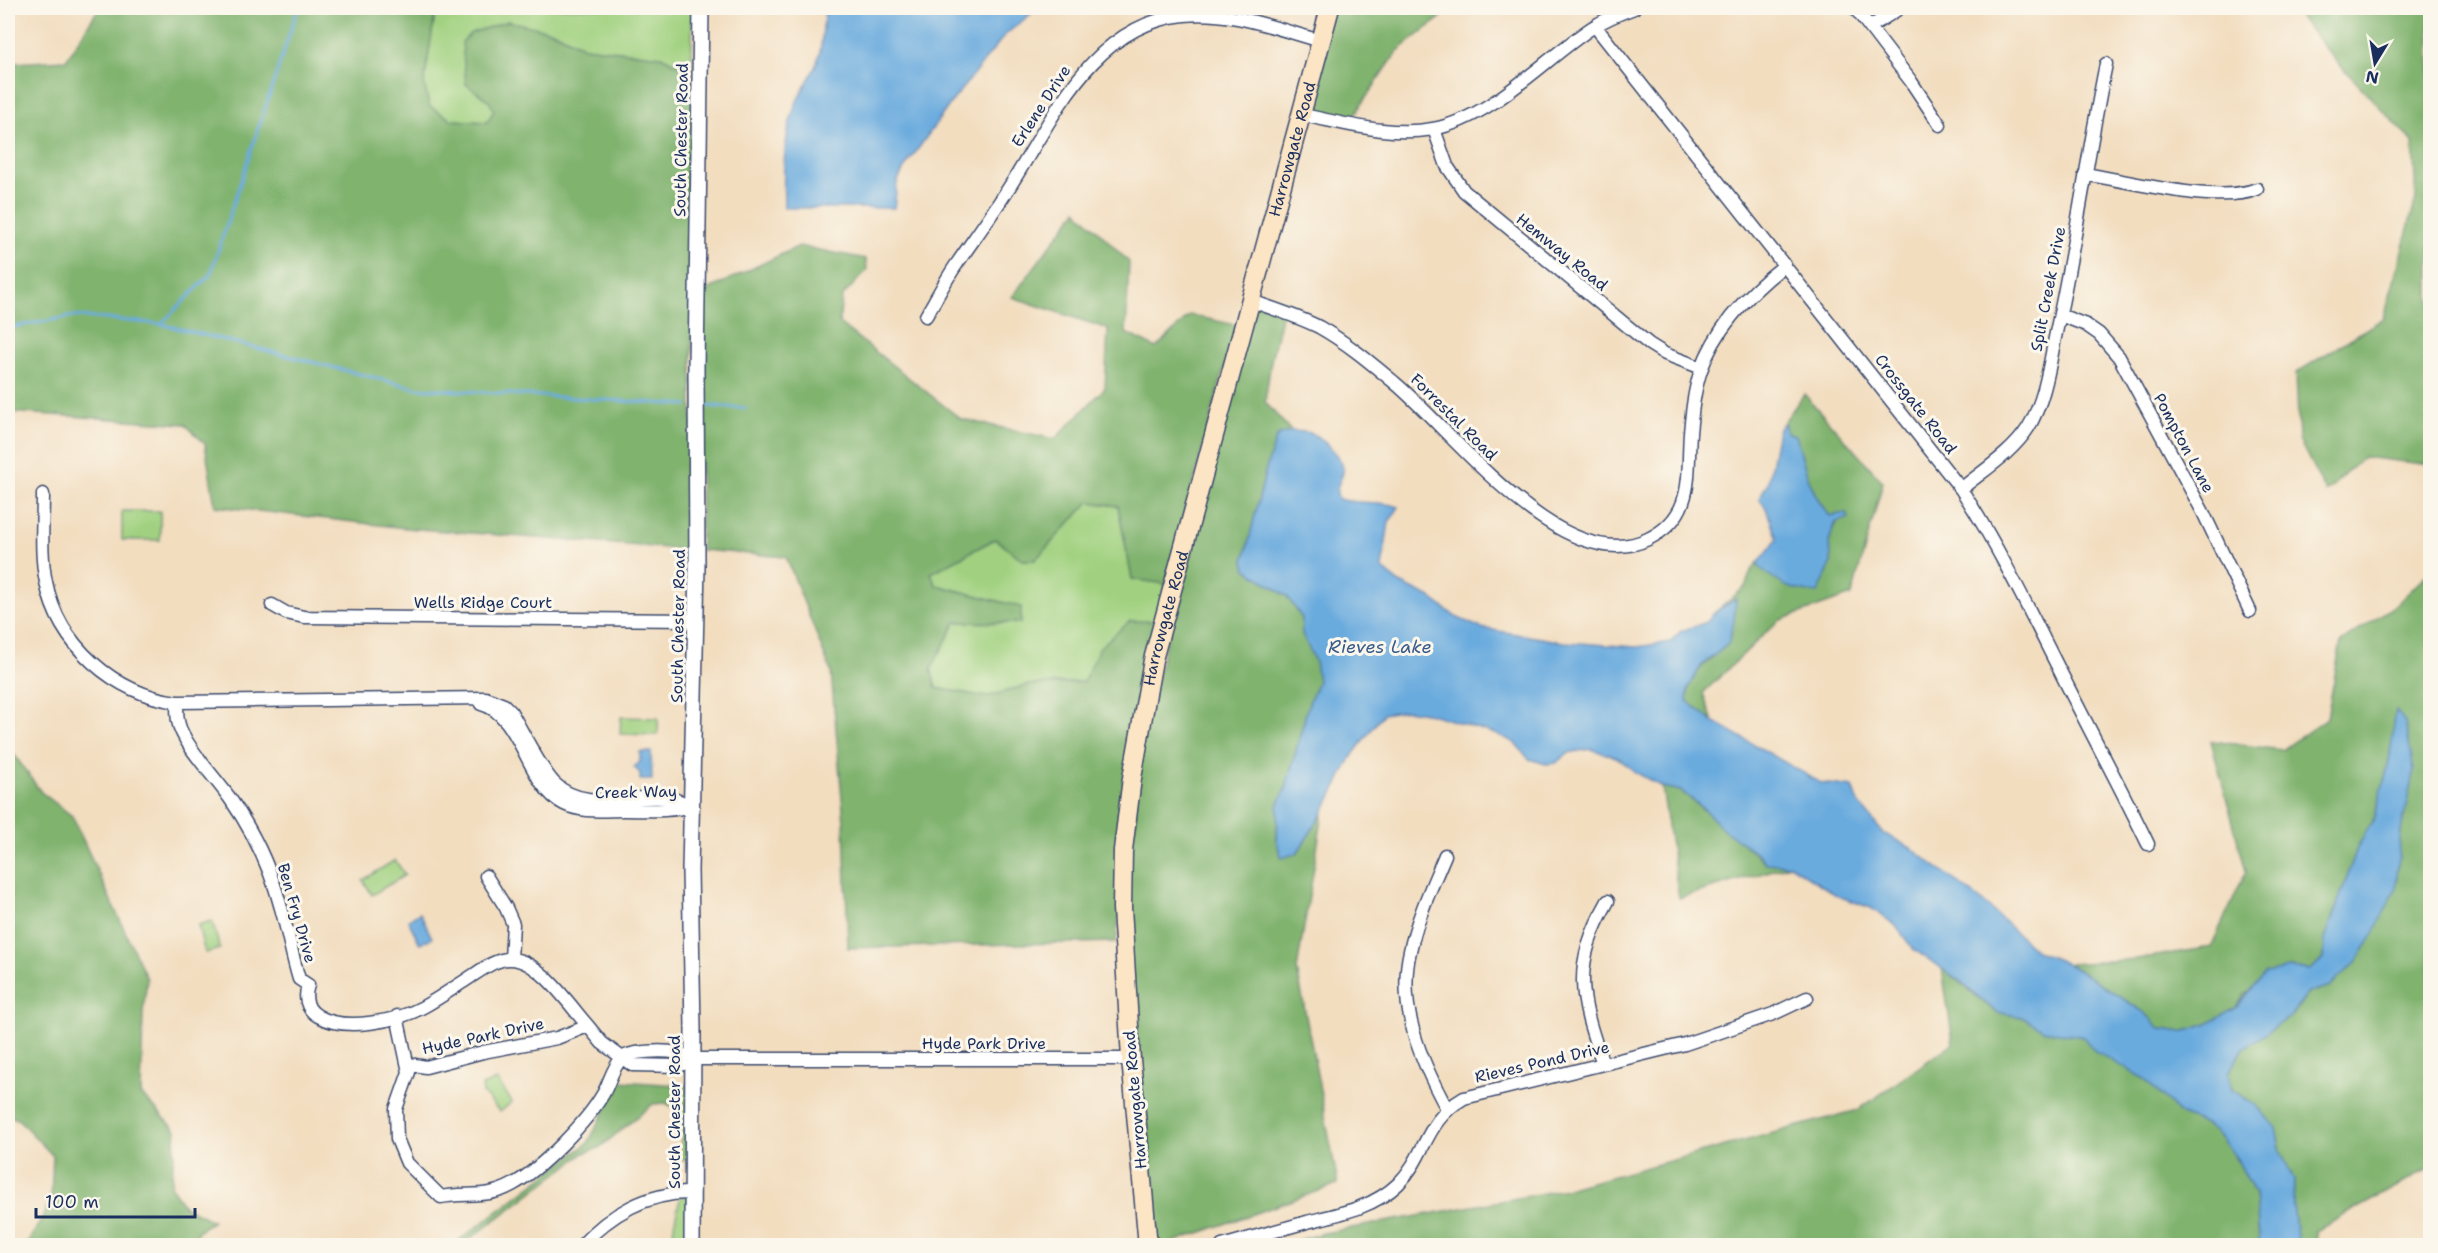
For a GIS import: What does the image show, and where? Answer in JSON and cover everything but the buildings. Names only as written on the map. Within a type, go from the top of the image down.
[{"type":"main road","name":"Harrowgate Road","points":[[1148,1245],[1131,1059],[1122,908],[1124,850],[1132,778],[1153,660],[1330,8]]},
{"type":"street","name":"South Chester Road","points":[[692,1245],[693,1059],[690,870],[696,620],[696,346],[701,8]]},
{"type":"street","points":[[1302,115],[1387,131],[1434,129],[1467,116],[1495,101],[1595,26],[1634,8]]},
{"type":"street","points":[[1855,8],[1910,80],[1941,126]]},
{"type":"street","points":[[1870,27],[1900,8]]},
{"type":"street","name":"Erlene Drive","points":[[926,316],[954,267],[1009,188],[1073,84],[1087,67],[1119,39],[1147,24],[1163,19],[1203,14],[1242,19],[1321,41]]},
{"type":"street","name":"Crossgate Road","points":[[1595,26],[1961,489],[2019,589],[2148,844]]},
{"type":"street","name":"Split Creek Drive","points":[[1961,489],[2016,443],[2036,412],[2046,379],[2070,273],[2085,174],[2106,64]]},
{"type":"street","name":"Hemway Road","points":[[1434,129],[1447,166],[1464,191],[1648,344],[1665,354],[1702,368]]},
{"type":"street","points":[[2085,174],[2213,194],[2235,195],[2257,189]]},
{"type":"street","points":[[1702,368],[1716,339],[1736,310],[1766,279],[1785,265]]},
{"type":"street","name":"Forrestal Road","points":[[1251,301],[1297,317],[1340,340],[1397,384],[1488,474],[1518,499],[1566,532],[1593,544],[1614,547],[1635,544],[1648,539],[1668,525],[1679,511],[1687,495],[1694,401],[1702,368]]},
{"type":"street","name":"Pompton Lane","points":[[2060,315],[2086,325],[2099,334],[2119,357],[2203,512],[2250,611]]},
{"type":"street","name":"Creek Way","points":[[43,494],[46,581],[55,613],[65,630],[85,654],[124,685],[143,695],[177,702],[339,699],[453,700],[483,704],[498,712],[546,790],[565,805],[590,810],[674,811],[692,806]]},
{"type":"street","name":"Wells Ridge Court","points":[[272,605],[286,613],[304,617],[696,620]]},
{"type":"street","name":"Ben Fry Drive","points":[[177,702],[177,720],[180,729],[201,761],[231,799],[261,853],[282,910],[290,951],[299,979],[308,985],[305,998],[312,1012],[330,1023],[357,1025],[397,1016],[423,1007],[495,963],[511,959]]},
{"type":"street","points":[[1445,855],[1410,951],[1406,989],[1415,1039],[1447,1109]]},
{"type":"street","points":[[486,876],[513,924],[511,959],[533,967],[543,974],[588,1026]]},
{"type":"street","points":[[1603,1064],[1585,1001],[1582,977],[1588,943],[1608,901]]},
{"type":"street","name":"Rieves Pond Drive","points":[[1222,1245],[1360,1208],[1374,1202],[1399,1183],[1409,1170],[1432,1127],[1447,1109],[1464,1098],[1477,1093],[1665,1050],[1725,1032],[1807,998]]},
{"type":"street","points":[[397,1016],[409,1064]]},
{"type":"street","name":"Hyde Park Drive","points":[[621,1058],[603,1094],[577,1129],[524,1178],[495,1193],[474,1197],[460,1195],[441,1197],[407,1163],[397,1139],[396,1109],[407,1081],[409,1064],[426,1067],[483,1052],[556,1038],[588,1026],[621,1058],[632,1065],[679,1066],[693,1059],[1131,1059]]},
{"type":"street","points":[[581,1245],[602,1225],[639,1203],[672,1193],[692,1193]]},
{"type":"green space","points":[[99,8],[436,8],[424,83],[429,106],[452,120],[487,122],[494,111],[489,101],[466,84],[462,42],[471,33],[508,21],[551,31],[584,47],[661,56],[692,72],[692,550],[405,528],[215,506],[205,444],[185,424],[8,412],[8,138],[13,63],[66,60]]},
{"type":"green space","points":[[436,8],[692,8],[692,72],[661,56],[584,47],[551,30],[466,84],[489,101],[494,111],[487,122],[452,120],[429,106],[424,83]]},
{"type":"green space","points":[[1330,8],[1453,8],[1398,51],[1348,124],[1302,115]]},
{"type":"green space","points":[[2292,8],[2430,8],[2430,465],[2363,457],[2326,492],[2299,440],[2296,373],[2384,318],[2416,199],[2413,142],[2337,62]]},
{"type":"green space","points":[[1077,210],[1129,262],[1126,333],[1156,348],[1190,315],[1236,325],[1166,584],[1132,579],[1118,506],[1089,502],[1035,560],[1023,560],[995,539],[931,573],[936,585],[1021,607],[1021,623],[956,622],[931,669],[936,688],[987,697],[1027,685],[1083,682],[1100,647],[1130,621],[1155,621],[1116,942],[848,948],[844,822],[831,672],[786,557],[701,550],[699,294],[799,246],[866,259],[867,270],[842,297],[839,323],[961,419],[1055,439],[1105,388],[1108,329],[1012,297]]},
{"type":"green space","points":[[1251,301],[1282,312],[1265,402],[1291,431],[1277,436],[1266,469],[1244,561],[1246,569],[1287,596],[1302,618],[1302,633],[1315,661],[1318,681],[1308,706],[1286,788],[1278,806],[1277,843],[1297,853],[1323,813],[1297,969],[1338,1184],[1165,1245],[1148,1246],[1124,960],[1132,778]]},
{"type":"green space","points":[[1804,394],[1883,482],[1852,595],[1778,621],[1703,693],[1713,721],[1687,701],[1688,691],[1695,675],[1728,644],[1736,599],[1714,613],[1745,587],[1757,563],[1757,565],[1831,564],[1832,530],[1846,513],[1830,516],[1823,507],[1808,479],[1796,436],[1786,432],[1784,422]]},
{"type":"green space","points":[[1089,502],[1118,506],[1132,579],[1166,584],[1155,621],[1101,647],[1083,682],[1027,685],[987,697],[936,688],[931,669],[956,622],[1020,623],[1021,607],[936,585],[931,573],[995,539],[1023,560],[1035,560]]},
{"type":"green space","points":[[122,511],[160,511],[160,540],[122,540]]},
{"type":"green space","points":[[2430,571],[2430,1168],[2316,1231],[2317,1245],[2298,1245],[2293,1205],[2294,1180],[2281,1153],[2276,1128],[2257,1106],[2232,1090],[2228,1073],[2244,1048],[2291,1016],[2308,993],[2330,986],[2396,888],[2401,830],[2396,711],[2389,762],[2375,817],[2358,846],[2325,939],[2324,959],[2310,970],[2290,968],[2245,994],[2236,1008],[2206,1025],[2182,1032],[2161,1029],[2145,1013],[2068,964],[2137,959],[2211,947],[2246,871],[2211,741],[2282,750],[2327,718],[2341,642],[2398,603]]},
{"type":"green space","points":[[621,717],[658,718],[658,735],[620,734]]},
{"type":"green space","points":[[8,746],[41,792],[72,816],[147,979],[143,1013],[141,1094],[176,1130],[171,1187],[185,1207],[213,1221],[199,1230],[191,1245],[27,1245],[51,1201],[53,1156],[19,1120],[8,1115]]},
{"type":"green space","points":[[1662,787],[1681,791],[1766,863],[1790,865],[1679,898]]},
{"type":"green space","points":[[395,860],[405,875],[372,895],[363,880]]},
{"type":"green space","points":[[212,921],[220,949],[205,953],[198,925]]},
{"type":"green space","points":[[1942,968],[1996,1012],[2022,1017],[2043,1030],[2083,1037],[2095,1051],[2143,1078],[2181,1115],[2207,1125],[2222,1139],[2239,1163],[2255,1194],[2260,1245],[1278,1246],[1324,1233],[1566,1189],[1858,1110],[1953,1043]]},
{"type":"green space","points":[[497,1080],[512,1102],[500,1112],[483,1093],[482,1086]]},
{"type":"green space","points":[[620,1081],[678,1085],[681,1100],[676,1108],[665,1103],[653,1104],[599,1148],[584,1153],[462,1245],[453,1245],[588,1143]]},
{"type":"green space","points":[[678,1085],[687,1085],[687,1161],[681,1156],[681,1123],[676,1108],[682,1093]]},
{"type":"green space","points":[[688,1187],[688,1245],[672,1246],[674,1224],[682,1190]]},
{"type":"water","points":[[826,8],[1038,8],[1005,35],[950,104],[903,170],[897,183],[894,208],[784,208],[787,135],[795,105],[819,55]]},
{"type":"water","points":[[1784,422],[1786,432],[1796,436],[1808,479],[1823,507],[1830,516],[1846,513],[1849,518],[1834,523],[1830,539],[1831,564],[1818,593],[1785,585],[1757,565],[1777,539],[1766,508],[1759,499],[1768,482],[1778,430]]},
{"type":"water","name":"Rieves Lake","points":[[1291,431],[1308,432],[1315,435],[1337,455],[1343,467],[1337,488],[1339,499],[1399,507],[1389,522],[1382,568],[1398,582],[1431,598],[1456,617],[1481,628],[1564,642],[1637,647],[1670,642],[1681,631],[1707,622],[1714,613],[1736,599],[1734,621],[1728,644],[1701,666],[1688,689],[1687,701],[1713,721],[1821,783],[1853,787],[1859,803],[1883,833],[1911,848],[1982,901],[2036,951],[2068,964],[2099,983],[2145,1013],[2161,1029],[2182,1032],[2206,1025],[2236,1008],[2265,973],[2290,968],[2310,970],[2324,959],[2325,939],[2358,846],[2375,817],[2389,762],[2396,710],[2405,722],[2414,770],[2401,830],[2396,888],[2372,937],[2356,962],[2330,986],[2308,993],[2291,1016],[2244,1048],[2228,1073],[2232,1090],[2257,1106],[2276,1128],[2281,1153],[2294,1180],[2293,1205],[2298,1245],[2260,1245],[2255,1194],[2239,1163],[2222,1139],[2207,1125],[2181,1115],[2143,1078],[2095,1051],[2083,1037],[2043,1030],[2022,1017],[1996,1012],[1960,981],[1913,949],[1895,925],[1871,908],[1838,896],[1790,865],[1766,863],[1757,853],[1725,831],[1703,808],[1681,791],[1662,787],[1635,772],[1618,758],[1591,749],[1568,753],[1556,763],[1546,764],[1529,759],[1515,743],[1501,736],[1431,714],[1407,710],[1383,714],[1352,756],[1323,813],[1297,853],[1282,858],[1277,843],[1278,806],[1286,788],[1308,706],[1318,681],[1315,661],[1302,633],[1302,618],[1287,596],[1246,569],[1244,561],[1266,469],[1277,436]]},
{"type":"water","points":[[640,752],[651,752],[652,780],[640,780],[640,773],[634,767],[640,762]]},
{"type":"water","points":[[420,913],[432,938],[420,944],[408,920]]},
{"type":"waterway","points":[[161,324],[210,275],[298,8]]},
{"type":"waterway","points":[[8,328],[74,316],[161,324],[415,388],[687,405]]},
{"type":"waterway","points":[[706,406],[746,408]]}]
